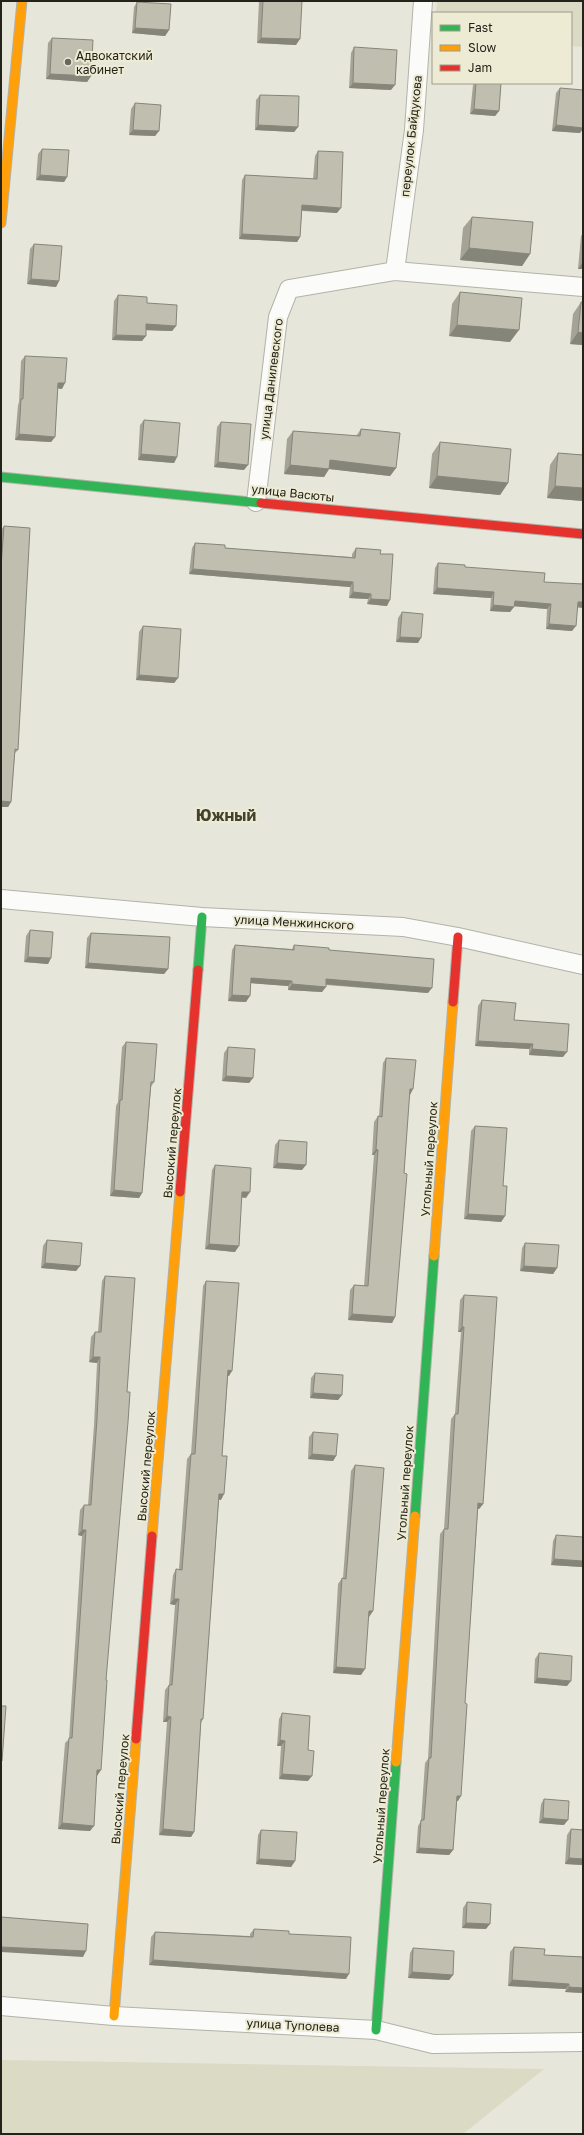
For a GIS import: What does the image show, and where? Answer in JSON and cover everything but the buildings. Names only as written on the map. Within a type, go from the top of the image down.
[{"type":"street","points":[[1,223],[22,1]]},
{"type":"street","name":"переулок Байдукова","points":[[395,271],[414,130],[423,1]]},
{"type":"street","name":"улица Данилевского","points":[[256,502],[278,317],[289,289],[395,271],[583,288]]},
{"type":"street","name":"улица Васюты","points":[[1,477],[583,534]]},
{"type":"street","name":"улица Менжинского","points":[[1,899],[202,917],[403,927],[458,937],[583,965]]},
{"type":"street","name":"Высокий переулок","points":[[114,2016],[202,917]]},
{"type":"street","name":"Угольный переулок","points":[[376,2030],[458,937]]},
{"type":"street","name":"улица Туполева","points":[[1,2006],[114,2016],[376,2030],[433,2044],[583,2042]]},
{"type":"green space","points":[[437,1],[583,1],[583,47],[572,46],[572,12],[436,12]]},
{"type":"green space","points":[[1,2060],[544,2069],[463,2134],[1,2134]]},
{"type":"traffic: fast","points":[[1,477],[261,503]]},
{"type":"traffic: fast","points":[[198,970],[202,917]]},
{"type":"traffic: fast","points":[[415,1516],[434,1256]]},
{"type":"traffic: fast","points":[[376,2030],[396,1762]]},
{"type":"traffic: slow","points":[[1,223],[22,1]]},
{"type":"traffic: slow","points":[[434,1256],[453,1002]]},
{"type":"traffic: slow","points":[[152,1536],[180,1192]]},
{"type":"traffic: slow","points":[[396,1762],[415,1516]]},
{"type":"traffic: slow","points":[[114,2016],[136,1739]]},
{"type":"traffic: jam","points":[[261,503],[583,534]]},
{"type":"traffic: jam","points":[[453,1002],[458,937]]},
{"type":"traffic: jam","points":[[180,1192],[198,970]]},
{"type":"traffic: jam","points":[[136,1739],[152,1536]]},
{"type":"place","name":"Адвокатский кабинет","points":[[68,62]]},
{"type":"district","name":"Южный","points":[[226,815]]}]
